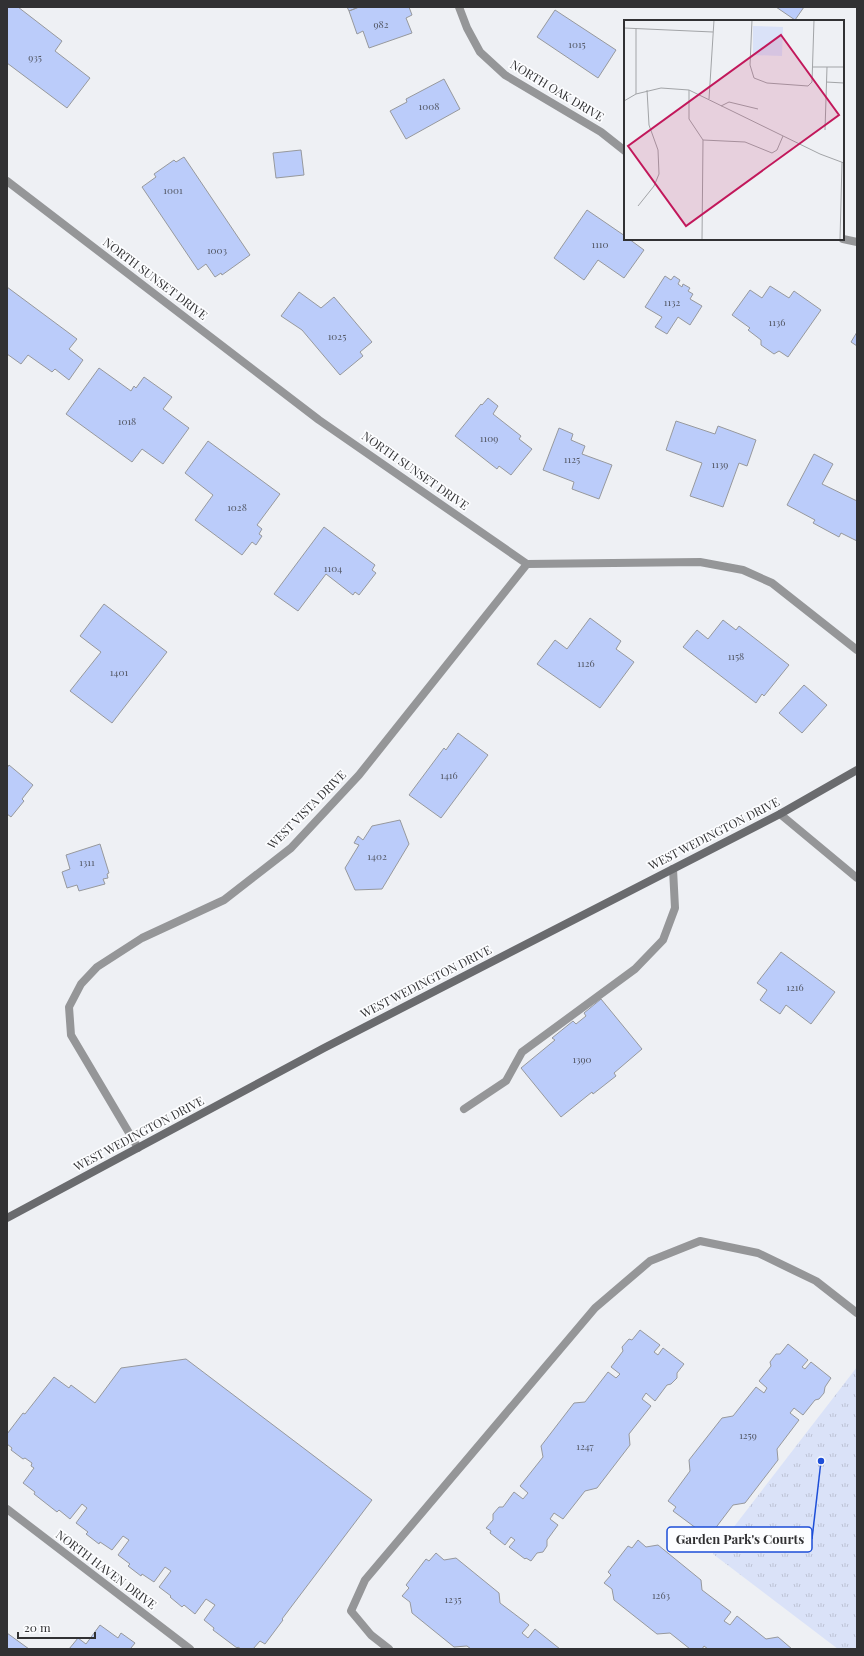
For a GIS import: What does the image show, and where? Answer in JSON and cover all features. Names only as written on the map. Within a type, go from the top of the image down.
[{"type":"main road","name":"WEST WEDINGTON DRIVE","points":[[7,1218],[324,1048],[780,814],[857,770]]},
{"type":"street","name":"NORTH OAK DRIVE","points":[[459,7],[467,28],[480,52],[505,75],[601,132],[624,150]]},
{"type":"street","name":"NORTH SUNSET DRIVE","points":[[7,181],[320,420],[527,564]]},
{"type":"street","points":[[844,239],[857,242]]},
{"type":"street","points":[[527,564],[700,562],[742,570],[772,583],[857,650]]},
{"type":"street","name":"WEST VISTA DRIVE","points":[[138,1148],[71,1035],[69,1006],[81,984],[97,967],[142,938],[224,900],[291,848],[359,775],[527,564]]},
{"type":"street","points":[[780,814],[857,878]]},
{"type":"street","points":[[464,1109],[506,1081],[522,1052],[634,970],[663,940],[675,908],[673,869]]},
{"type":"street","points":[[388,1649],[371,1635],[351,1611],[365,1580],[595,1308],[650,1261],[700,1241],[758,1252],[816,1281],[857,1313]]},
{"type":"street","name":"NORTH HAVEN DRIVE","points":[[7,1509],[190,1649]]},
{"type":"green space","points":[[857,1367],[857,1649],[838,1649],[713,1554]]},
{"type":"building","points":[[7,7],[18,7],[62,41],[55,51],[90,78],[67,108],[7,63]]},
{"type":"building","points":[[347,7],[359,7],[349,11]]},
{"type":"building","points":[[359,7],[409,7],[412,15],[406,18],[412,33],[369,48],[363,31],[357,34],[349,11]]},
{"type":"building","points":[[776,7],[804,7],[795,20]]},
{"type":"building","points":[[555,10],[616,50],[598,78],[537,37]]},
{"type":"building","points":[[444,79],[460,109],[406,139],[390,111],[407,102],[406,99]]},
{"type":"building","points":[[301,150],[304,175],[276,178],[273,153]]},
{"type":"building","points":[[184,157],[250,255],[222,275],[221,273],[215,277],[206,264],[198,270],[142,187],[156,177],[154,174],[174,160],[176,162]]},
{"type":"building","points":[[587,210],[624,235],[624,240],[630,240],[644,250],[624,278],[598,260],[584,280],[554,258]]},
{"type":"building","points":[[665,276],[671,280],[674,276],[680,280],[678,284],[682,287],[683,284],[690,288],[688,291],[693,294],[690,299],[702,306],[690,325],[678,317],[667,334],[655,327],[662,317],[645,307]]},
{"type":"building","points":[[770,286],[789,298],[794,291],[821,310],[788,357],[779,351],[774,354],[761,345],[761,340],[748,330],[750,328],[732,315],[750,290],[762,298]]},
{"type":"building","points":[[7,287],[77,339],[69,349],[83,360],[69,380],[55,369],[52,372],[28,355],[21,364],[7,354]]},
{"type":"building","points":[[299,292],[321,308],[334,297],[372,342],[360,352],[363,356],[340,375],[302,330],[281,316]]},
{"type":"building","points":[[857,332],[857,346],[851,342]]},
{"type":"building","points":[[99,368],[131,391],[134,386],[136,388],[144,377],[172,397],[163,409],[189,428],[163,464],[142,449],[132,462],[66,414]]},
{"type":"building","points":[[488,398],[498,406],[493,414],[521,436],[519,439],[532,449],[511,475],[499,466],[497,469],[455,436],[481,404],[482,405]]},
{"type":"building","points":[[676,421],[715,434],[718,426],[756,440],[747,466],[739,463],[723,507],[690,496],[702,463],[666,450]]},
{"type":"building","points":[[559,428],[573,434],[571,440],[585,446],[582,454],[612,465],[599,499],[572,489],[574,482],[543,470]]},
{"type":"building","points":[[208,441],[280,494],[257,525],[262,529],[259,534],[262,536],[256,545],[252,542],[242,555],[195,520],[213,495],[185,473]]},
{"type":"building","points":[[814,454],[833,464],[822,484],[857,501],[857,541],[841,533],[839,537],[813,523],[815,520],[787,505]]},
{"type":"building","points":[[324,527],[375,565],[372,570],[376,573],[359,595],[355,592],[353,595],[326,574],[298,611],[274,594]]},
{"type":"building","points":[[104,604],[167,652],[112,723],[70,691],[101,652],[80,636]]},
{"type":"building","points":[[590,618],[621,641],[616,649],[634,662],[600,708],[537,664],[555,640],[567,649]]},
{"type":"building","points":[[723,620],[736,630],[739,626],[789,665],[764,696],[762,694],[756,703],[683,647],[697,630],[708,639]]},
{"type":"building","points":[[804,685],[827,705],[802,733],[779,713]]},
{"type":"building","points":[[458,733],[488,755],[441,818],[409,795],[444,748],[446,750]]},
{"type":"building","points":[[9,765],[33,785],[22,799],[24,801],[11,817],[7,814],[7,768]]},
{"type":"building","points":[[400,820],[409,844],[382,889],[355,890],[345,868],[359,845],[354,843],[358,836],[363,840],[372,826]]},
{"type":"building","points":[[100,844],[109,873],[107,874],[108,878],[103,879],[105,884],[79,891],[77,885],[67,888],[62,872],[70,869],[66,855]]},
{"type":"building","points":[[781,952],[835,992],[811,1024],[786,1005],[780,1014],[760,1000],[767,990],[757,983]]},
{"type":"building","points":[[601,999],[642,1049],[614,1073],[616,1076],[593,1094],[592,1092],[561,1117],[521,1068],[555,1040],[552,1038],[573,1021],[576,1024],[586,1016],[584,1013]]},
{"type":"building","points":[[640,1330],[660,1345],[654,1352],[658,1355],[663,1348],[684,1364],[677,1373],[677,1378],[671,1384],[667,1385],[655,1401],[646,1393],[642,1399],[651,1406],[629,1434],[630,1445],[597,1488],[585,1491],[563,1519],[554,1513],[550,1519],[558,1525],[547,1540],[547,1546],[543,1552],[537,1553],[531,1561],[526,1558],[525,1559],[509,1547],[515,1540],[511,1537],[505,1545],[486,1528],[493,1520],[493,1514],[499,1507],[503,1507],[514,1492],[523,1499],[528,1493],[520,1486],[543,1457],[541,1446],[574,1403],[585,1402],[608,1372],[616,1378],[620,1374],[611,1367],[623,1351],[622,1347],[629,1339],[632,1340]]},
{"type":"building","points":[[788,1344],[808,1360],[802,1367],[805,1369],[811,1362],[831,1378],[825,1387],[824,1393],[819,1399],[815,1400],[803,1415],[794,1408],[790,1413],[799,1420],[777,1449],[778,1460],[745,1503],[733,1505],[711,1534],[703,1527],[700,1531],[673,1511],[676,1507],[668,1501],[690,1471],[689,1460],[722,1418],[733,1416],[756,1387],[764,1393],[767,1388],[759,1381],[771,1366],[770,1362],[776,1354],[780,1354]]},
{"type":"building","points":[[186,1359],[372,1500],[282,1619],[283,1620],[265,1644],[260,1641],[253,1649],[237,1648],[213,1630],[214,1628],[204,1620],[215,1605],[206,1599],[195,1614],[184,1605],[182,1607],[159,1587],[171,1571],[165,1567],[154,1582],[142,1574],[141,1576],[128,1566],[130,1564],[118,1555],[129,1540],[123,1536],[112,1550],[100,1542],[99,1544],[86,1534],[88,1532],[76,1523],[87,1508],[82,1504],[70,1519],[59,1510],[57,1512],[34,1494],[35,1492],[23,1483],[34,1468],[31,1466],[32,1463],[25,1458],[23,1459],[11,1450],[12,1448],[7,1444],[7,1434],[54,1377],[69,1388],[71,1385],[95,1403],[121,1368]]},
{"type":"building","points":[[638,1540],[646,1547],[658,1545],[701,1580],[702,1590],[731,1612],[724,1621],[730,1625],[737,1616],[766,1639],[778,1637],[792,1649],[708,1649],[704,1646],[702,1649],[690,1649],[670,1633],[657,1634],[614,1600],[612,1589],[604,1583],[611,1575],[608,1572],[628,1546],[632,1548]]},
{"type":"building","points":[[436,1553],[444,1560],[456,1558],[499,1593],[500,1603],[529,1625],[522,1633],[528,1638],[535,1629],[560,1649],[471,1649],[467,1646],[454,1647],[412,1613],[410,1602],[402,1596],[409,1588],[406,1585],[426,1559],[429,1561]]},
{"type":"building","points":[[100,1625],[118,1638],[121,1633],[135,1643],[131,1648],[132,1649],[69,1649],[78,1638],[86,1644]]},
{"type":"building","points":[[7,1633],[29,1649],[7,1649]]},
{"type":"place","name":"Garden Park's Courts","points":[[821,1461]]}]
